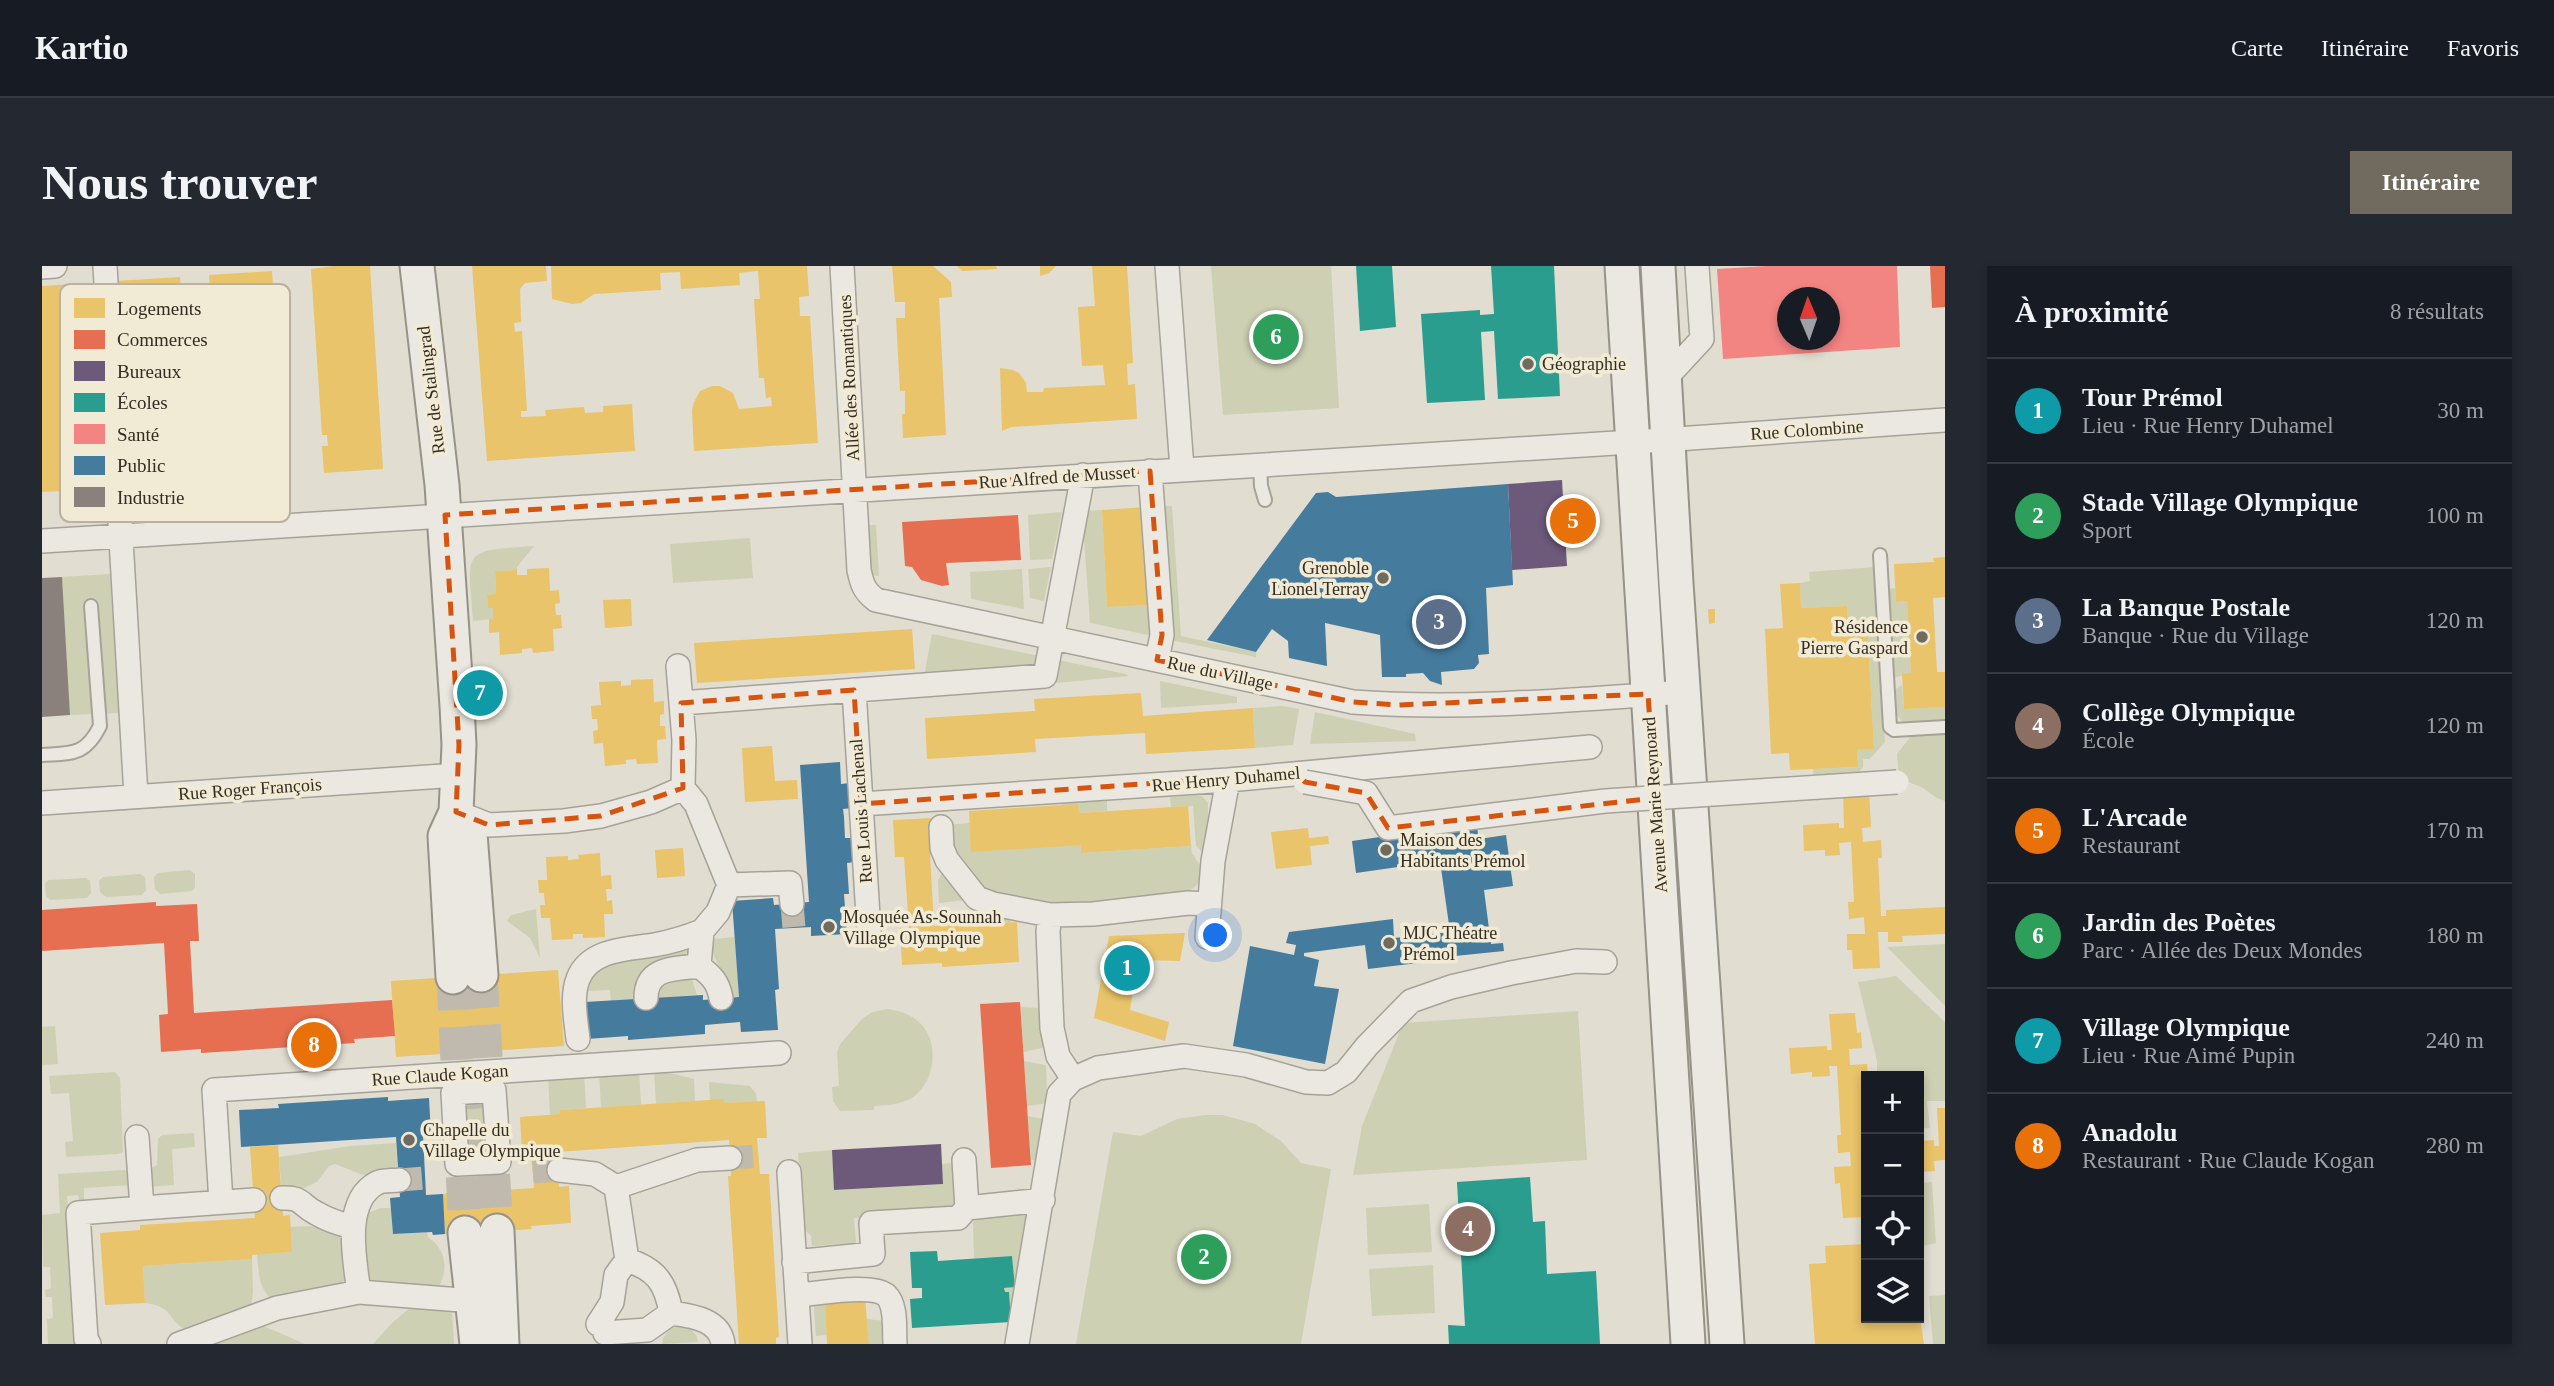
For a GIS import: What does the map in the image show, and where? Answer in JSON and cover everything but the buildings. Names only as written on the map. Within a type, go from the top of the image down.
[{"type":"main road","name":"Rue de Stalingrad","points":[[417,266],[445,515],[457,706],[456,811]]},
{"type":"main road","name":"Avenue Marie Reynoard","points":[[1622,266],[1688,1344]]},
{"type":"main road","name":"Avenue Marie Reynoard","points":[[1658,266],[1727,1344]]},
{"type":"main road","points":[[456,811],[470,834],[477,926],[462,969],[446,863],[445,836],[456,811]]},
{"type":"main road","points":[[477,1344],[474,1301],[481,1232],[502,1344]]},
{"type":"street","points":[[42,267],[55,266]]},
{"type":"street","points":[[105,266],[106,284]]},
{"type":"street","name":"Allée des Romantiques","points":[[842,266],[855,489]]},
{"type":"street","points":[[1167,266],[1182,469]]},
{"type":"street","points":[[1666,378],[1702,339],[1697,266]]},
{"type":"street","name":"Rue Colombine","points":[[1670,439],[1945,420]]},
{"type":"street","name":"Rue Alfred de Musset","points":[[42,541],[1670,439]]},
{"type":"street","points":[[1150,471],[1162,635],[1157,660]]},
{"type":"street","points":[[681,702],[1045,676],[1083,475]]},
{"type":"street","name":"Rue du Village","points":[[855,489],[859,570],[867,593],[876,600],[1353,702],[1421,705],[1512,703],[1684,692]]},
{"type":"street","points":[[121,522],[136,796]]},
{"type":"street","points":[[578,1040],[575,994],[578,979],[586,966],[605,954],[686,937],[702,931],[718,912],[729,885],[696,804],[683,788],[678,666]]},
{"type":"street","name":"Rue Louis Lachenal","points":[[854,690],[869,932]]},
{"type":"street","name":"Rue Henry Duhamel","points":[[861,804],[1301,777],[1590,747]]},
{"type":"street","name":"Rue Roger François","points":[[42,803],[458,775]]},
{"type":"street","points":[[1301,777],[1366,793],[1388,828],[1605,801],[1897,782]]},
{"type":"street","points":[[1207,937],[1208,904],[1228,780]]},
{"type":"street","points":[[456,811],[489,825],[564,821],[601,816],[683,788]]},
{"type":"street","points":[[942,827],[943,848],[947,860],[977,898],[993,904],[1050,915],[1093,915],[1188,903],[1208,904]]},
{"type":"street","points":[[729,885],[790,883],[792,904]]},
{"type":"street","points":[[1050,915],[1048,931],[1052,1028],[1058,1056],[1073,1079]]},
{"type":"street","points":[[699,966],[702,931]]},
{"type":"street","points":[[1017,1344],[1059,1094],[1073,1079],[1098,1068],[1184,1049],[1306,1082],[1328,1083],[1346,1072],[1411,1001],[1451,987],[1511,973],[1576,961],[1605,962]]},
{"type":"street","points":[[646,999],[646,985],[654,975],[699,966],[714,978],[721,998]]},
{"type":"street","name":"Rue Claude Kogan","points":[[221,1202],[214,1090],[779,1053]]},
{"type":"street","points":[[137,1137],[142,1208]]},
{"type":"street","points":[[616,1187],[697,1160],[730,1157]]},
{"type":"street","points":[[964,1160],[967,1208]]},
{"type":"street","points":[[559,1170],[596,1174],[616,1187],[626,1260],[616,1275],[612,1302],[601,1329],[647,1330],[671,1313],[693,1317],[716,1327],[722,1335],[723,1344]]},
{"type":"street","points":[[789,1172],[800,1344]]},
{"type":"street","points":[[359,1292],[354,1217],[365,1194],[377,1182],[399,1180]]},
{"type":"street","points":[[282,1198],[294,1197],[303,1202],[309,1210],[329,1221],[353,1227]]},
{"type":"street","points":[[89,1344],[86,1339],[78,1213],[254,1200]]},
{"type":"street","points":[[794,1262],[873,1254],[871,1223],[958,1218],[967,1208],[1043,1200]]},
{"type":"street","points":[[626,1260],[645,1266],[658,1277],[669,1300],[671,1313]]},
{"type":"street","points":[[797,1295],[863,1290],[879,1292],[887,1296],[893,1309],[895,1344]]},
{"type":"street","points":[[179,1344],[277,1308],[359,1292],[474,1301]]},
{"type":"lane","points":[[1260,464],[1265,500]]},
{"type":"lane","points":[[1880,555],[1890,727],[1894,730],[1945,727]]},
{"type":"lane","points":[[42,755],[78,753],[92,742],[100,726],[91,606]]},
{"type":"lane","points":[[446,863],[459,881],[462,915],[477,926]]},
{"type":"highlighted area","points":[[1150,471],[1162,635],[1157,660],[1353,702],[1398,705],[1648,694],[1655,798],[1388,828],[1366,793],[1305,782],[1297,773],[861,804],[854,690],[681,703],[683,788],[601,816],[489,825],[456,812],[459,745],[445,515]]},
{"type":"green space","points":[[1211,266],[1331,266],[1339,408],[1223,415]]},
{"type":"green space","points":[[1162,506],[1172,506],[1181,636],[1256,652],[1256,657],[1170,640]]},
{"type":"green space","points":[[1102,510],[1107,607],[1151,605],[1153,636],[1090,623],[1082,511]]},
{"type":"green space","points":[[1062,512],[1052,559],[1030,560],[1028,515]]},
{"type":"green space","points":[[863,525],[876,525],[879,576],[867,575]]},
{"type":"green space","points":[[750,538],[753,578],[673,583],[670,544]]},
{"type":"green space","points":[[534,546],[517,570],[495,571],[496,594],[487,595],[488,607],[493,608],[493,619],[473,621],[470,580],[474,558],[493,550]]},
{"type":"green space","points":[[1051,567],[1044,601],[1030,598],[1028,569]]},
{"type":"green space","points":[[1875,567],[1885,742],[1870,759],[1863,759],[1863,767],[1854,778],[1814,780],[1813,769],[1858,767],[1857,750],[1874,749],[1867,621],[1847,622],[1846,606],[1801,608],[1800,583],[1810,581],[1809,572]]},
{"type":"green space","points":[[1022,569],[1024,609],[971,599],[970,572]]},
{"type":"green space","points":[[110,574],[119,713],[70,715],[62,577]]},
{"type":"green space","points":[[1895,588],[1896,602],[1907,601],[1911,673],[1893,678],[1887,589]]},
{"type":"green space","points":[[932,634],[1044,657],[1040,673],[923,681]]},
{"type":"green space","points":[[1053,659],[1129,676],[1056,683],[1049,676]]},
{"type":"green space","points":[[1160,681],[1237,697],[1237,703],[1161,708]]},
{"type":"green space","points":[[1902,685],[1904,709],[1945,707],[1945,721],[1904,723],[1897,715],[1894,704],[1896,689]]},
{"type":"green space","points":[[1282,706],[1299,709],[1293,745],[1255,748],[1253,708]]},
{"type":"green space","points":[[1315,712],[1415,734],[1416,741],[1310,744]]},
{"type":"green space","points":[[1945,734],[1945,801],[1899,778],[1897,754],[1911,736]]},
{"type":"green space","points":[[1100,792],[1101,801],[1107,801],[1107,811],[1079,813],[1061,805],[1061,795]]},
{"type":"green space","points":[[1202,796],[1208,803],[1208,858],[1196,846],[1193,806],[1171,807],[1170,797]]},
{"type":"green space","points":[[970,823],[1081,845],[1082,853],[1191,846],[1192,853],[1205,873],[1195,887],[1180,895],[1079,905],[1052,904],[981,893],[954,864],[945,825]]},
{"type":"green space","points":[[190,870],[195,874],[195,888],[192,891],[160,894],[155,889],[154,877],[158,873]]},
{"type":"green space","points":[[943,872],[966,900],[939,903],[938,880]]},
{"type":"green space","points":[[140,874],[145,877],[146,890],[142,895],[106,897],[100,892],[99,881],[103,877]]},
{"type":"green space","points":[[86,878],[90,881],[91,893],[87,898],[50,900],[46,896],[45,884],[48,880]]},
{"type":"green space","points":[[984,908],[1009,916],[1011,922],[967,924],[970,914]]},
{"type":"green space","points":[[536,909],[540,958],[530,938],[507,921],[511,915]]},
{"type":"green space","points":[[735,937],[739,997],[727,998],[726,981],[714,957],[712,946],[713,939]]},
{"type":"green space","points":[[688,942],[691,951],[671,962],[639,999],[611,1001],[610,990],[588,991],[586,986],[596,968]]},
{"type":"green space","points":[[1945,944],[1945,1006],[1887,947]]},
{"type":"green space","points":[[688,975],[697,995],[653,998],[655,986]]},
{"type":"green space","points":[[1896,976],[1945,1022],[1945,1101],[1927,1101],[1930,1128],[1924,1129],[1924,1071],[1877,1071],[1858,982]]},
{"type":"green space","points":[[1021,1007],[1040,1008],[1046,1045],[1042,1048],[1023,1052]]},
{"type":"green space","points":[[887,1009],[913,1018],[927,1032],[933,1052],[926,1083],[912,1098],[903,1102],[874,1106],[874,1110],[840,1111],[833,1101],[832,1087],[839,1086],[837,1052],[841,1043],[862,1019],[872,1012]]},
{"type":"green space","points":[[1578,1011],[1587,1160],[1353,1175],[1362,1126],[1403,1023]]},
{"type":"green space","points":[[55,1026],[58,1064],[42,1065],[42,1027]]},
{"type":"green space","points":[[1024,1061],[1046,1065],[1047,1099],[1043,1104],[1027,1106]]},
{"type":"green space","points":[[639,1068],[641,1105],[601,1107],[599,1070]]},
{"type":"green space","points":[[654,1069],[694,1079],[695,1101],[656,1104]]},
{"type":"green space","points":[[115,1072],[120,1078],[123,1152],[66,1157],[65,1142],[73,1141],[69,1093],[51,1094],[49,1076]]},
{"type":"green space","points":[[584,1072],[586,1108],[561,1110],[560,1114],[550,1115],[548,1076]]},
{"type":"green space","points":[[709,1082],[750,1086],[756,1094],[757,1102],[724,1103],[724,1100],[710,1100]]},
{"type":"green space","points":[[494,1090],[499,1162],[457,1164],[453,1093]]},
{"type":"green space","points":[[1223,1115],[1255,1124],[1281,1141],[1301,1163],[1331,1169],[1301,1344],[1076,1344],[1113,1132],[1141,1136],[1177,1119]]},
{"type":"green space","points":[[1028,1116],[1044,1119],[1037,1160],[1031,1160]]},
{"type":"green space","points":[[194,1133],[195,1147],[172,1149],[174,1185],[145,1187],[147,1170],[157,1165],[158,1139],[162,1135]]},
{"type":"green space","points":[[396,1143],[398,1174],[363,1175],[335,1164],[329,1166],[317,1182],[295,1192],[282,1192],[279,1157],[351,1146]]},
{"type":"green space","points":[[832,1150],[835,1190],[942,1184],[942,1164],[952,1163],[957,1167],[957,1212],[854,1218],[856,1243],[812,1246],[811,1236],[803,1228],[798,1153]]},
{"type":"green space","points":[[125,1170],[130,1173],[132,1185],[84,1188],[84,1201],[79,1201],[78,1195],[67,1196],[80,1344],[48,1344],[47,1319],[53,1318],[52,1297],[46,1297],[45,1290],[51,1288],[50,1267],[43,1267],[42,1215],[60,1213],[58,1174]]},
{"type":"green space","points":[[1932,1182],[1936,1243],[1924,1246],[1924,1197],[1924,1183]]},
{"type":"green space","points":[[1429,1204],[1432,1252],[1368,1255],[1366,1208]]},
{"type":"green space","points":[[391,1208],[393,1234],[427,1232],[428,1237],[439,1247],[444,1260],[444,1274],[438,1288],[373,1284],[366,1275],[360,1259],[362,1232],[367,1213]]},
{"type":"green space","points":[[1026,1211],[1030,1215],[1011,1322],[1009,1293],[1005,1292],[1004,1288],[1015,1287],[1012,1256],[974,1258],[973,1223],[976,1218]]},
{"type":"green space","points":[[312,1226],[336,1232],[345,1248],[347,1261],[346,1277],[339,1286],[275,1302],[269,1297],[260,1281],[257,1254],[292,1252],[290,1227]]},
{"type":"green space","points":[[252,1259],[251,1307],[187,1331],[180,1327],[166,1310],[145,1303],[143,1266]]},
{"type":"green space","points":[[1433,1265],[1435,1313],[1372,1316],[1369,1269]]},
{"type":"green space","points":[[1945,1295],[1945,1344],[1933,1344],[1929,1296]]},
{"type":"green space","points":[[813,1297],[825,1301],[827,1335],[816,1336]]},
{"type":"green space","points":[[412,1306],[452,1309],[454,1344],[373,1344]]},
{"type":"green space","points":[[867,1319],[884,1321],[884,1344],[869,1344]]},
{"type":"green space","points":[[686,1323],[698,1342],[662,1344],[673,1324]]},
{"type":"green space","points":[[259,1324],[305,1344],[207,1344]]},
{"type":"tunnel","points":[[792,904],[794,928]]},
{"type":"tunnel","points":[[481,975],[497,1231]]},
{"type":"tunnel","points":[[453,977],[465,1233]]},
{"type":"tunnel","points":[[730,1158],[759,1156]]},
{"type":"tunnel","points":[[533,1172],[559,1170]]},
{"type":"tunnel","points":[[399,1180],[425,1178]]},
{"type":"place","name":"Jardin des Poètes","points":[[1276,337]]},
{"type":"place","name":"Géographie","points":[[1528,364]]},
{"type":"place","name":"L'Arcade","points":[[1573,521]]},
{"type":"place","name":"Grenoble Lionel Terray","points":[[1383,578]]},
{"type":"place","name":"La Banque Postale","points":[[1439,622]]},
{"type":"place","name":"Résidence Pierre Gaspard","points":[[1922,637]]},
{"type":"place","name":"Village Olympique","points":[[480,693]]},
{"type":"place","name":"Maison des Habitants Prémol","points":[[1386,850]]},
{"type":"place","name":"Mosquée As-Sounnah Village Olympique","points":[[829,927]]},
{"type":"place","name":"MJC Théatre Prémol","points":[[1389,943]]},
{"type":"place","name":"Tour Prémol","points":[[1127,968]]},
{"type":"place","name":"Anadolu","points":[[314,1045]]},
{"type":"place","name":"Chapelle du Village Olympique","points":[[409,1140]]},
{"type":"place","name":"Collège Olympique","points":[[1468,1229]]},
{"type":"place","name":"Stade Village Olympique","points":[[1204,1257]]}]
